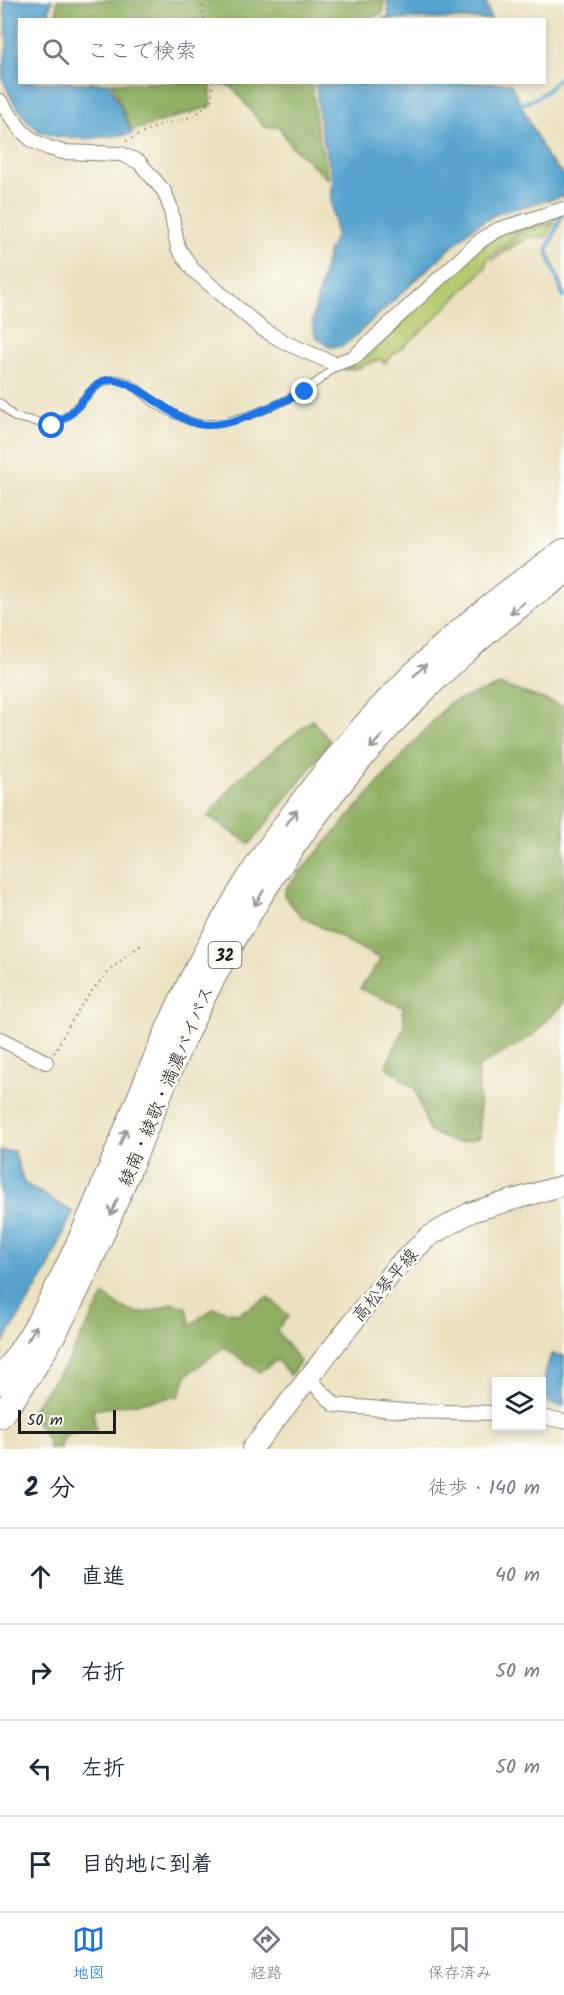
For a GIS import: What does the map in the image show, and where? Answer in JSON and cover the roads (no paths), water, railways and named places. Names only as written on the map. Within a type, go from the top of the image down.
[{"type":"highway","name":"綾南・綾歌・満濃バイパス","points":[[0,1382],[37,1324],[70,1262],[153,1063],[187,991],[217,933],[280,833],[338,758],[416,674],[506,594],[564,552]]},
{"type":"highway","name":"綾南・綾歌・満濃バイパス","points":[[0,1416],[28,1380],[56,1334],[98,1243],[196,1011],[231,943],[292,846],[350,771],[427,688],[493,628],[564,573]]},
{"type":"main road","name":"高松琴平線","points":[[252,1449],[395,1269],[428,1237],[471,1212],[564,1185]]},
{"type":"street","points":[[0,100],[11,119],[33,141],[63,152],[99,152],[131,157],[164,191],[170,206],[178,248],[193,270],[261,328],[286,343],[335,364],[354,357],[480,241],[497,230],[562,210]]},
{"type":"street","points":[[0,1039],[46,1062]]},
{"type":"street","points":[[307,1377],[335,1405],[405,1411],[492,1413]]},
{"type":"street","points":[[546,1418],[564,1421]]},
{"type":"lane","points":[[0,403],[14,417],[52,426],[72,412],[95,386],[115,379],[133,386],[157,404],[193,423],[206,425],[233,421],[305,392],[330,374],[335,364]]},
{"type":"water","points":[[4,0],[53,0],[49,10],[51,18],[18,18],[18,84],[109,84],[132,134],[84,139],[54,136],[39,131],[27,120],[13,101],[2,78],[7,45]]},
{"type":"water","points":[[387,0],[485,0],[491,18],[384,18],[389,16]]},
{"type":"water","points":[[316,84],[510,84],[548,159],[564,175],[564,196],[498,213],[472,228],[351,340],[343,346],[330,347],[316,337],[312,322],[328,253],[336,235],[331,199],[333,180],[320,125]]},
{"type":"water","points":[[0,1151],[14,1151],[24,1183],[73,1212],[48,1269],[0,1348]]},
{"type":"water","points":[[552,1354],[564,1356],[564,1406],[550,1404],[547,1398],[545,1373]]},
{"type":"waterway","points":[[518,105],[544,93],[564,72]]},
{"type":"waterway","points":[[562,214],[547,251],[564,297]]}]
